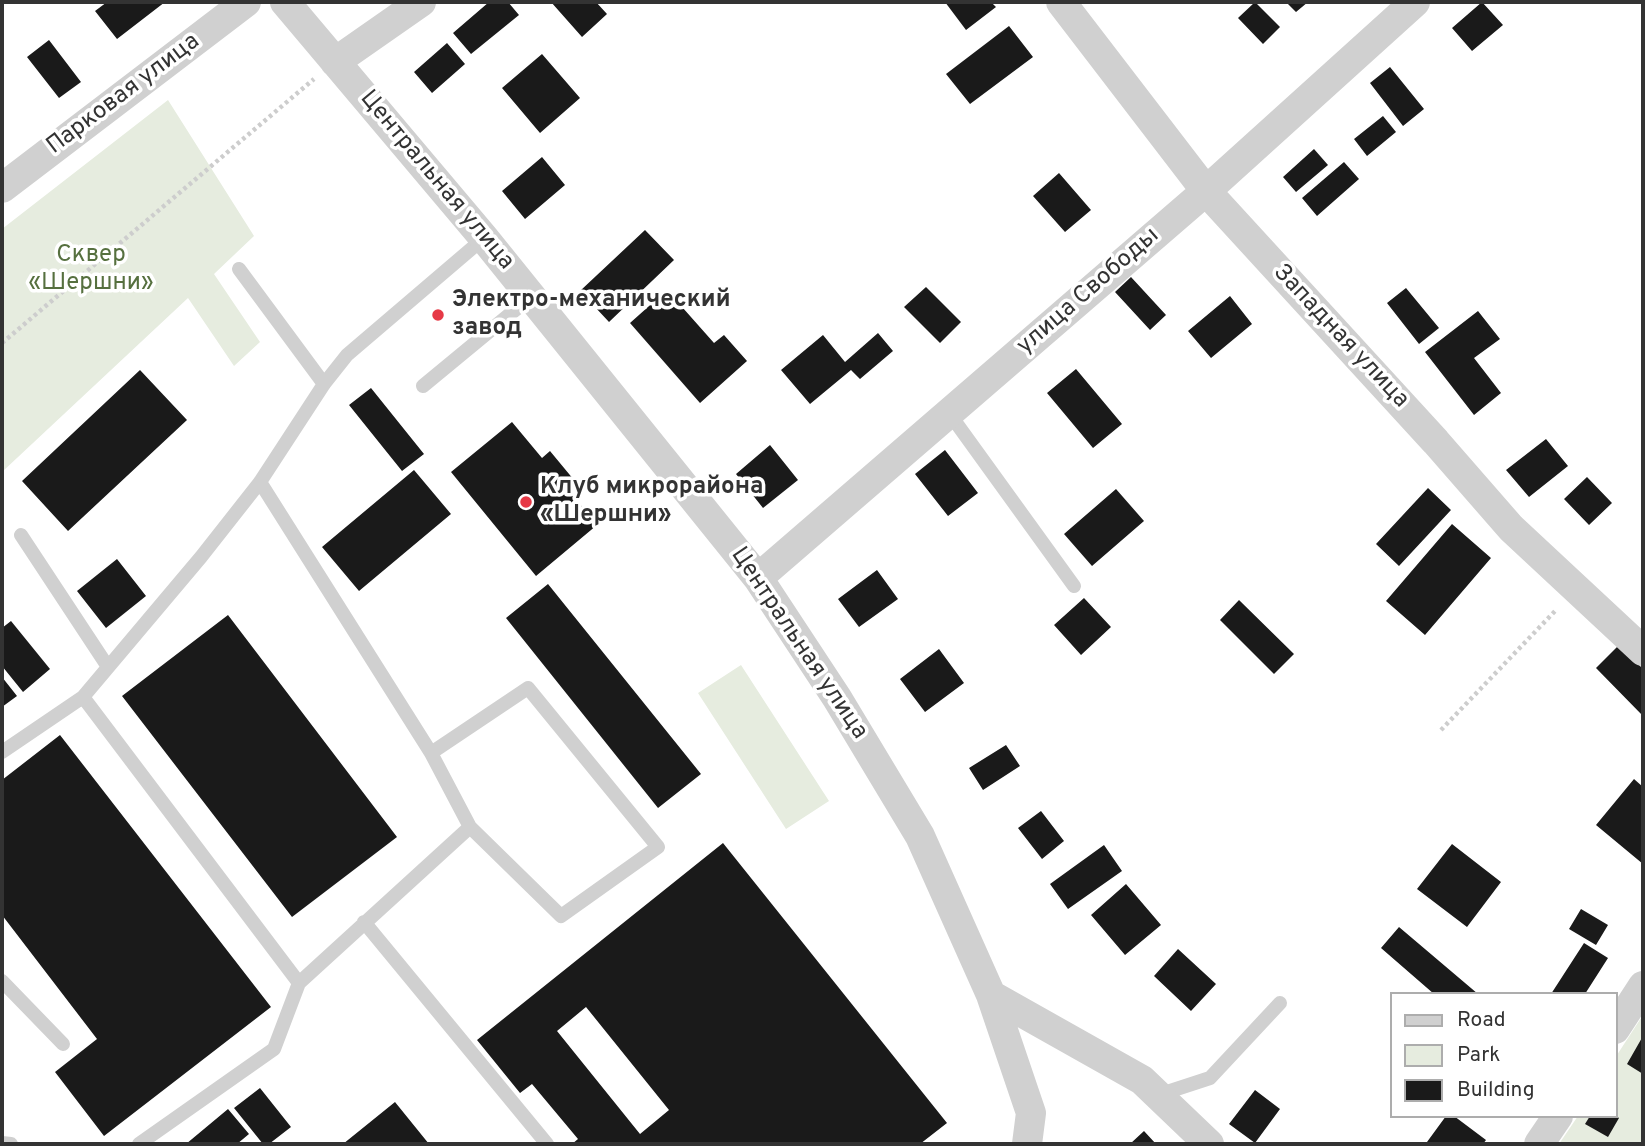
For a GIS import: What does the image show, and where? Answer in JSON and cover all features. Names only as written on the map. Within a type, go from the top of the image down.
[{"type":"street","name":"Парковая улица","points":[[2,188],[246,2]]},
{"type":"street","name":"Центральная улица","points":[[285,2],[532,296],[758,578],[837,698],[920,836],[991,995],[1031,1113],[1027,1144]]},
{"type":"street","points":[[335,62],[421,2]]},
{"type":"street","name":"Западная улица","points":[[1061,2],[1206,191],[1436,442],[1511,528],[1643,651]]},
{"type":"street","name":"улица Свободы","points":[[758,578],[1206,191],[1415,2]]},
{"type":"street","points":[[1617,1025],[1643,986]]},
{"type":"street","points":[[991,995],[1142,1080],[1209,1144]]},
{"type":"street","points":[[1539,1144],[1557,1118]]},
{"type":"lane","points":[[2,752],[83,697],[260,482],[346,355],[484,238]]},
{"type":"lane","points":[[239,269],[324,384]]},
{"type":"lane","points":[[423,386],[532,296]]},
{"type":"lane","points":[[949,413],[1074,586]]},
{"type":"lane","points":[[260,482],[431,753],[470,828],[561,916],[658,847],[528,688],[431,753]]},
{"type":"lane","points":[[21,535],[108,667]]},
{"type":"lane","points":[[83,697],[299,983]]},
{"type":"lane","points":[[139,1144],[274,1049],[299,983],[470,828]]},
{"type":"lane","points":[[364,922],[547,1144]]},
{"type":"lane","points":[[2,981],[63,1044]]},
{"type":"lane","points":[[1158,1095],[1210,1078],[1280,1003]]},
{"type":"lane","points":[[2,1143],[11,1144]]},
{"type":"path","points":[[2,343],[335,62]]},
{"type":"path","points":[[1441,730],[1576,589]]},
{"type":"green space","name":"Сквер «Шершни»","points":[[168,100],[254,236],[214,274],[260,342],[234,366],[188,298],[2,472],[2,229]]},
{"type":"green space","points":[[741,665],[829,801],[786,829],[698,693]]},
{"type":"green space","points":[[1643,1015],[1643,1144],[1559,1144],[1577,1118],[1617,1118],[1617,1055]]},
{"type":"building","points":[[107,2],[165,2],[117,39],[95,11]]},
{"type":"building","points":[[489,2],[508,2],[519,15],[471,54],[453,33]]},
{"type":"building","points":[[551,2],[596,2],[607,14],[582,37]]},
{"type":"building","points":[[945,2],[991,2],[996,7],[966,30]]},
{"type":"building","points":[[1255,2],[1280,27],[1263,44],[1238,18]]},
{"type":"building","points":[[1286,2],[1308,2],[1296,12]]},
{"type":"building","points":[[1482,2],[1503,25],[1472,51],[1452,28]]},
{"type":"building","points":[[1009,26],[1033,57],[970,104],[946,74]]},
{"type":"building","points":[[49,40],[81,82],[59,98],[27,57]]},
{"type":"building","points":[[447,43],[465,64],[432,93],[414,72]]},
{"type":"building","points":[[542,54],[580,98],[540,133],[502,88]]},
{"type":"building","points":[[1390,67],[1424,109],[1403,126],[1370,83]]},
{"type":"building","points":[[1383,116],[1396,132],[1367,156],[1354,139]]},
{"type":"building","points":[[1314,149],[1328,165],[1296,192],[1283,177]]},
{"type":"building","points":[[542,157],[565,185],[525,219],[502,191]]},
{"type":"building","points":[[1344,162],[1359,179],[1317,216],[1302,198]]},
{"type":"building","points":[[1059,173],[1091,210],[1065,232],[1033,196]]},
{"type":"building","points":[[645,230],[674,260],[609,322],[580,291]]},
{"type":"building","points":[[1131,277],[1166,315],[1150,330],[1115,292]]},
{"type":"building","points":[[926,287],[961,322],[940,343],[904,307]]},
{"type":"building","points":[[1406,288],[1439,328],[1419,344],[1387,303]]},
{"type":"building","points":[[667,290],[714,343],[724,335],[747,361],[700,403],[630,323]]},
{"type":"building","points":[[1230,296],[1252,324],[1211,358],[1188,331]]},
{"type":"building","points":[[1478,311],[1500,339],[1474,358],[1501,393],[1474,415],[1425,352]]},
{"type":"building","points":[[878,333],[893,351],[860,379],[851,370],[810,404],[781,370],[823,335],[845,362]]},
{"type":"building","points":[[1076,369],[1122,424],[1093,448],[1047,393]]},
{"type":"building","points":[[140,370],[187,420],[68,531],[22,481]]},
{"type":"building","points":[[371,388],[424,454],[402,471],[349,405]]},
{"type":"building","points":[[512,422],[542,458],[550,451],[574,480],[566,487],[597,525],[536,576],[451,472]]},
{"type":"building","points":[[1546,439],[1568,466],[1529,497],[1506,470]]},
{"type":"building","points":[[770,445],[798,480],[763,508],[736,474]]},
{"type":"building","points":[[945,450],[978,493],[948,516],[915,474]]},
{"type":"building","points":[[414,470],[451,514],[359,591],[322,547]]},
{"type":"building","points":[[1587,477],[1612,503],[1589,525],[1564,499]]},
{"type":"building","points":[[1428,488],[1451,510],[1399,566],[1376,544]]},
{"type":"building","points":[[1116,489],[1144,521],[1092,566],[1064,534]]},
{"type":"building","points":[[1452,524],[1491,558],[1425,635],[1386,601]]},
{"type":"building","points":[[117,559],[146,596],[106,628],[77,591]]},
{"type":"building","points":[[877,570],[898,599],[859,627],[838,599]]},
{"type":"building","points":[[548,584],[701,774],[658,808],[506,618]]},
{"type":"building","points":[[1084,598],[1111,627],[1081,655],[1054,625]]},
{"type":"building","points":[[1239,600],[1294,654],[1274,674],[1220,620]]},
{"type":"building","points":[[228,615],[397,837],[292,917],[122,696]]},
{"type":"building","points":[[11,621],[50,669],[23,692],[2,666],[2,628]]},
{"type":"building","points":[[1619,645],[1643,669],[1643,716],[1596,668]]},
{"type":"building","points":[[939,649],[964,683],[925,712],[900,679]]},
{"type":"building","points":[[2,677],[17,696],[2,707]]},
{"type":"building","points":[[60,735],[271,1007],[104,1136],[55,1072],[97,1039],[2,915],[2,780]]},
{"type":"building","points":[[1006,745],[1020,766],[983,790],[969,768]]},
{"type":"building","points":[[1634,779],[1643,787],[1643,864],[1596,825]]},
{"type":"building","points":[[1041,811],[1064,841],[1042,859],[1018,828]]},
{"type":"building","points":[[723,843],[947,1123],[920,1144],[572,1144],[578,1139],[532,1084],[520,1093],[477,1040]],"holes":[[[586,1007],[669,1110],[640,1134],[557,1031]]]},
{"type":"building","points":[[1452,844],[1501,882],[1467,927],[1417,889]]},
{"type":"building","points":[[1104,845],[1122,871],[1068,909],[1050,884]]},
{"type":"building","points":[[1126,884],[1161,925],[1125,955],[1091,915]]},
{"type":"building","points":[[1581,909],[1608,925],[1596,945],[1569,929]]},
{"type":"building","points":[[1399,927],[1476,992],[1432,992],[1381,948]]},
{"type":"building","points":[[1584,943],[1608,958],[1586,992],[1552,992]]},
{"type":"building","points":[[1178,949],[1216,984],[1191,1011],[1154,976]]},
{"type":"building","points":[[1643,1036],[1643,1074],[1627,1064]]},
{"type":"building","points":[[260,1088],[291,1127],[269,1144],[263,1144],[234,1108]]},
{"type":"building","points":[[1255,1090],[1280,1109],[1255,1143],[1229,1124]]},
{"type":"building","points":[[395,1102],[429,1144],[343,1144]]},
{"type":"building","points":[[228,1109],[249,1134],[237,1144],[186,1144]]},
{"type":"building","points":[[1445,1118],[1457,1118],[1486,1140],[1483,1144],[1427,1142]]},
{"type":"building","points":[[1589,1118],[1619,1118],[1608,1137],[1585,1124]]},
{"type":"building","points":[[1144,1131],[1156,1144],[1130,1144]]},
{"type":"place","name":"Электро-механический завод","points":[[438,315]]},
{"type":"place","name":"Клуб микрорайона «Шершни»","points":[[526,502]]}]
